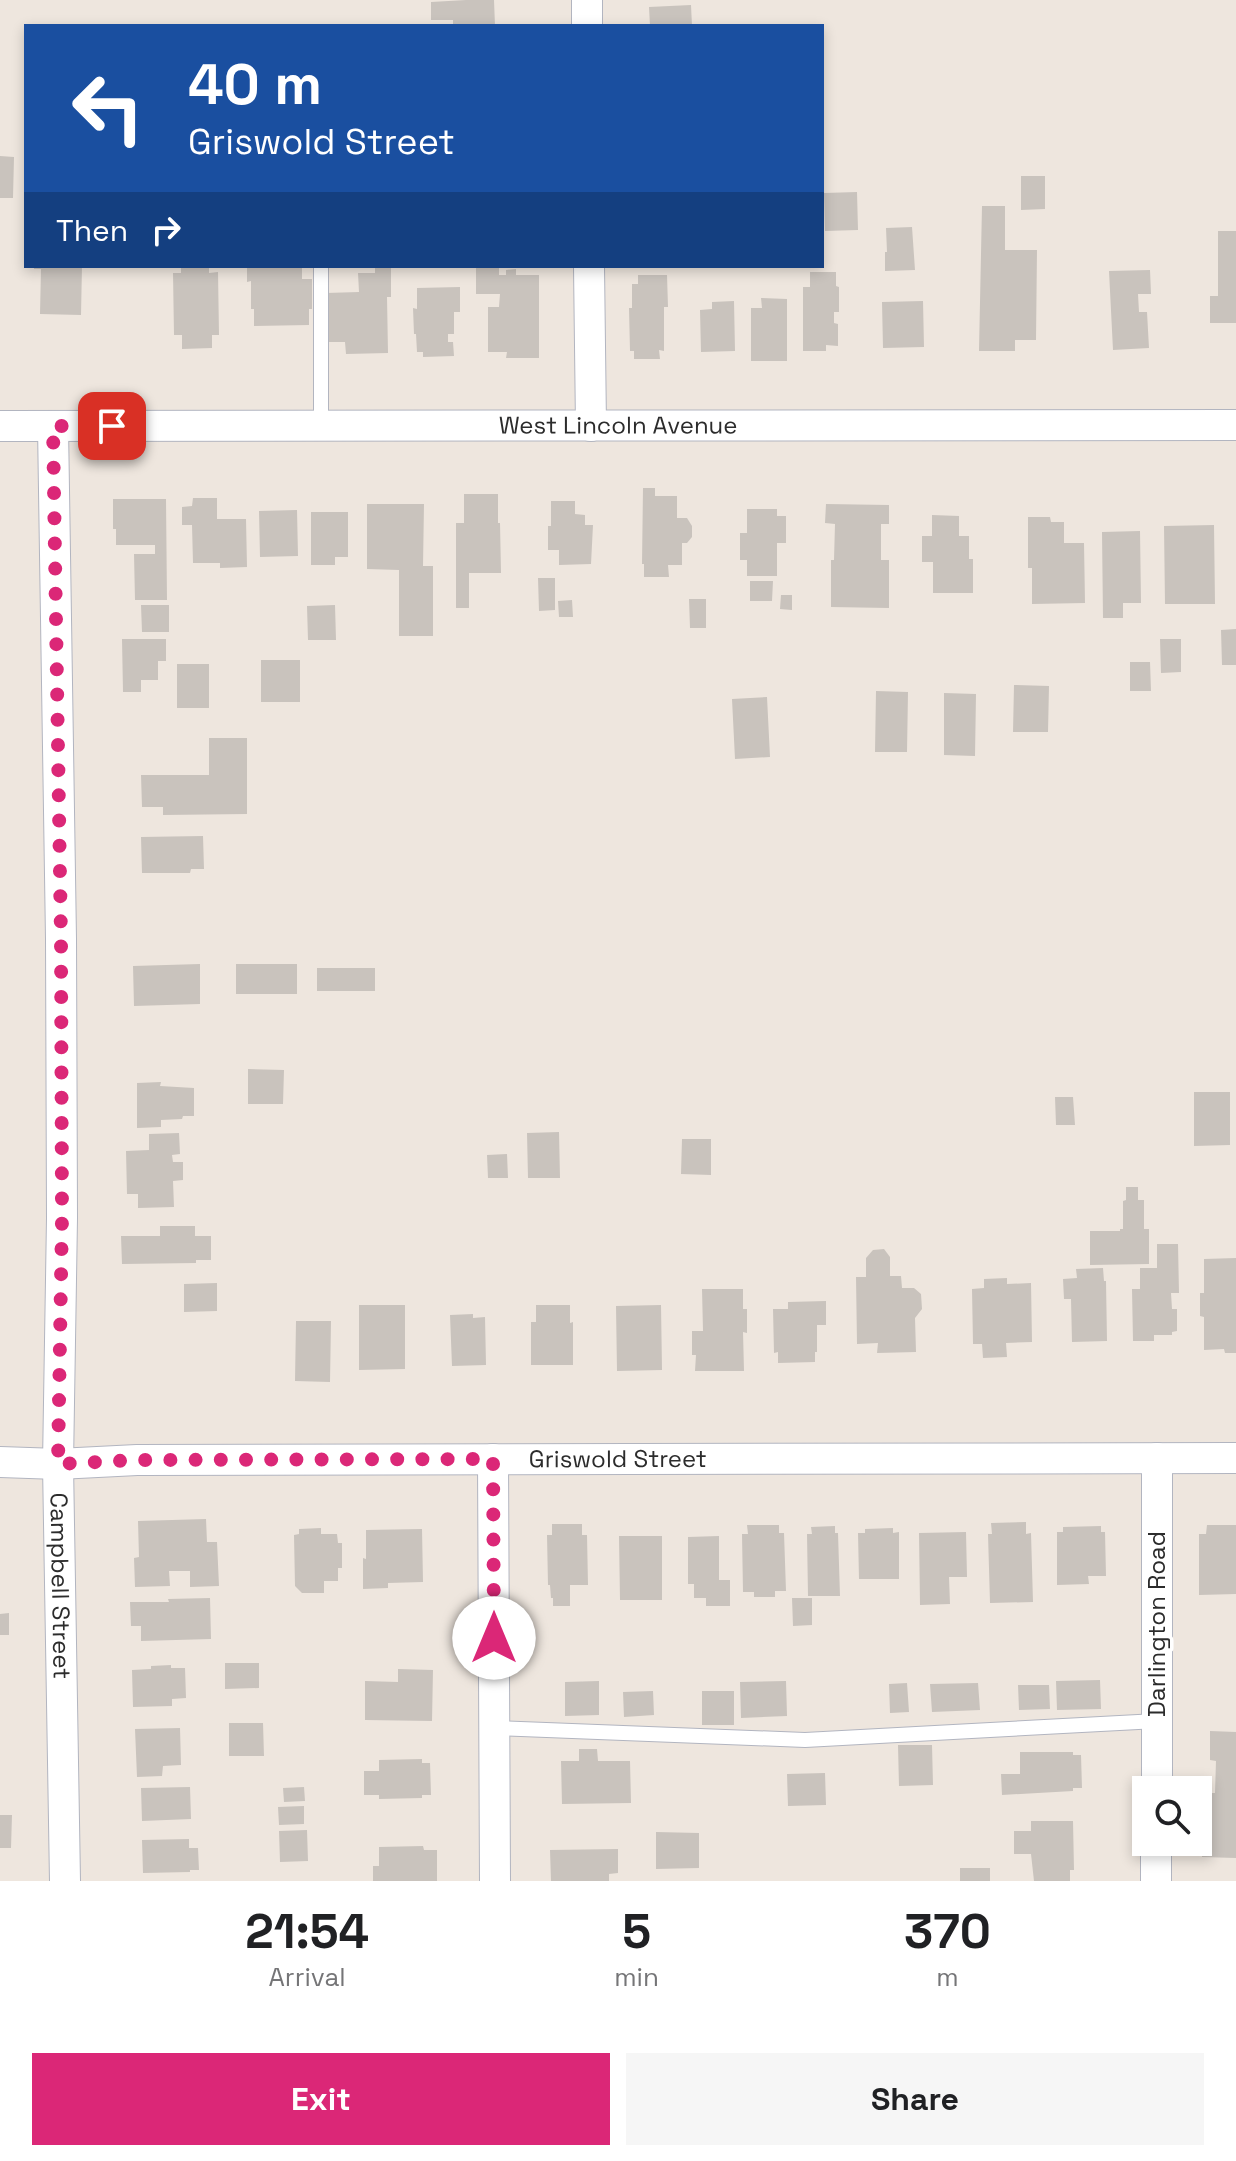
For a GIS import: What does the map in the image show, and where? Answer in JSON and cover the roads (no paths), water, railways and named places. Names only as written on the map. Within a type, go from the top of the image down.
[{"type":"street","points":[[587,0],[587,24]]},
{"type":"street","points":[[589,268],[591,426]]},
{"type":"street","name":"West Lincoln Avenue","points":[[0,426],[1236,425]]},
{"type":"street","name":"Campbell Street","points":[[53,426],[61,939],[62,1218],[58,1464],[65,1881]]},
{"type":"street","name":"Darlington Road","points":[[1157,1458],[1157,1776]]},
{"type":"street","name":"Griswold Street","points":[[0,1462],[1236,1458]]},
{"type":"street","points":[[493,1459],[495,1881]]},
{"type":"street","points":[[1156,1856],[1156,1881]]},
{"type":"lane","points":[[321,268],[321,426]]},
{"type":"lane","points":[[494,1728],[805,1740],[1157,1721]]}]
